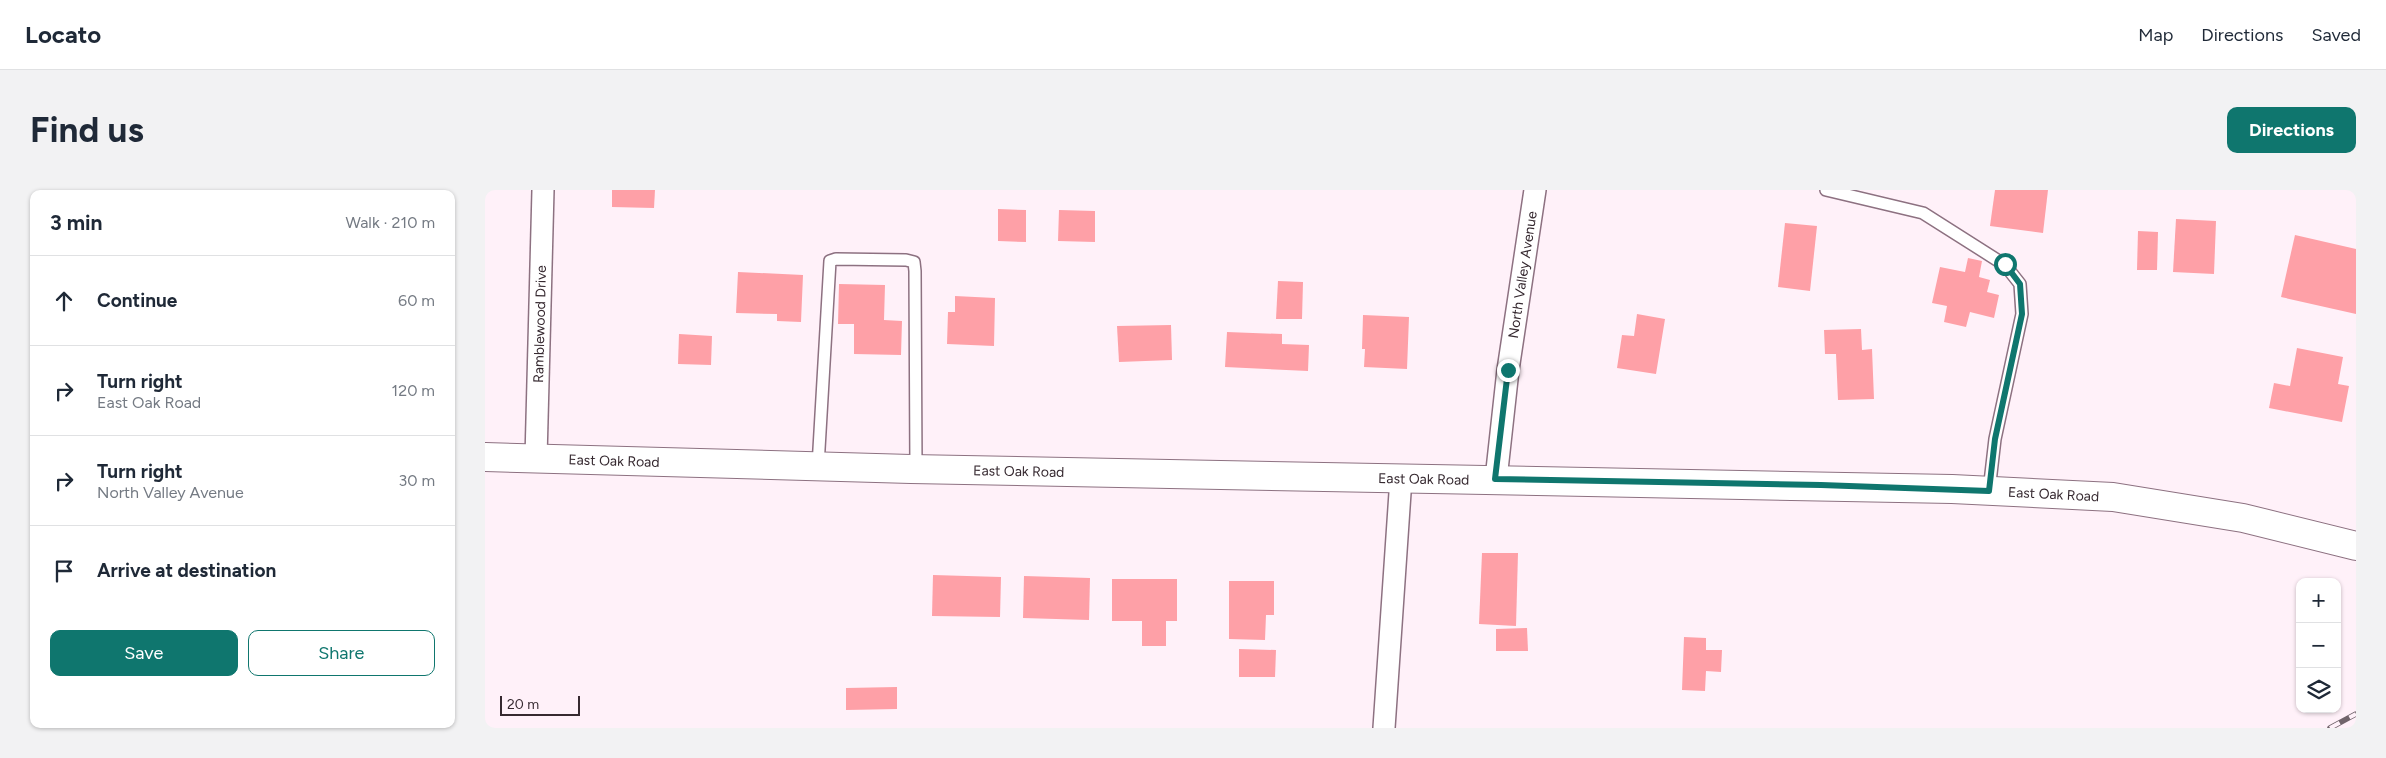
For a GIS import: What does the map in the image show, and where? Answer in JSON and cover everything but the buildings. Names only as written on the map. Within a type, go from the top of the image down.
[{"type":"street","name":"Ramblewood Drive","points":[[536,458],[543,190]]},
{"type":"street","name":"North Valley Avenue","points":[[1495,479],[1508,370],[1535,190]]},
{"type":"street","name":"East Oak Road","points":[[485,457],[916,469],[1821,485],[1989,491],[2113,498],[2243,518],[2356,546]]},
{"type":"street","points":[[1384,728],[1401,478]]},
{"type":"lane","points":[[1826,190],[1923,213],[2005,264],[2020,284],[2022,314],[1995,439],[1989,491]]},
{"type":"lane","points":[[818,466],[830,260],[906,260],[914,262],[915,271],[916,469]]},
{"type":"railway","points":[[2330,728],[2356,714]]},
{"type":"route","points":[[1508,370],[1495,479],[1821,485],[1989,491],[1995,439],[2022,314],[2020,284],[2005,264]]}]
